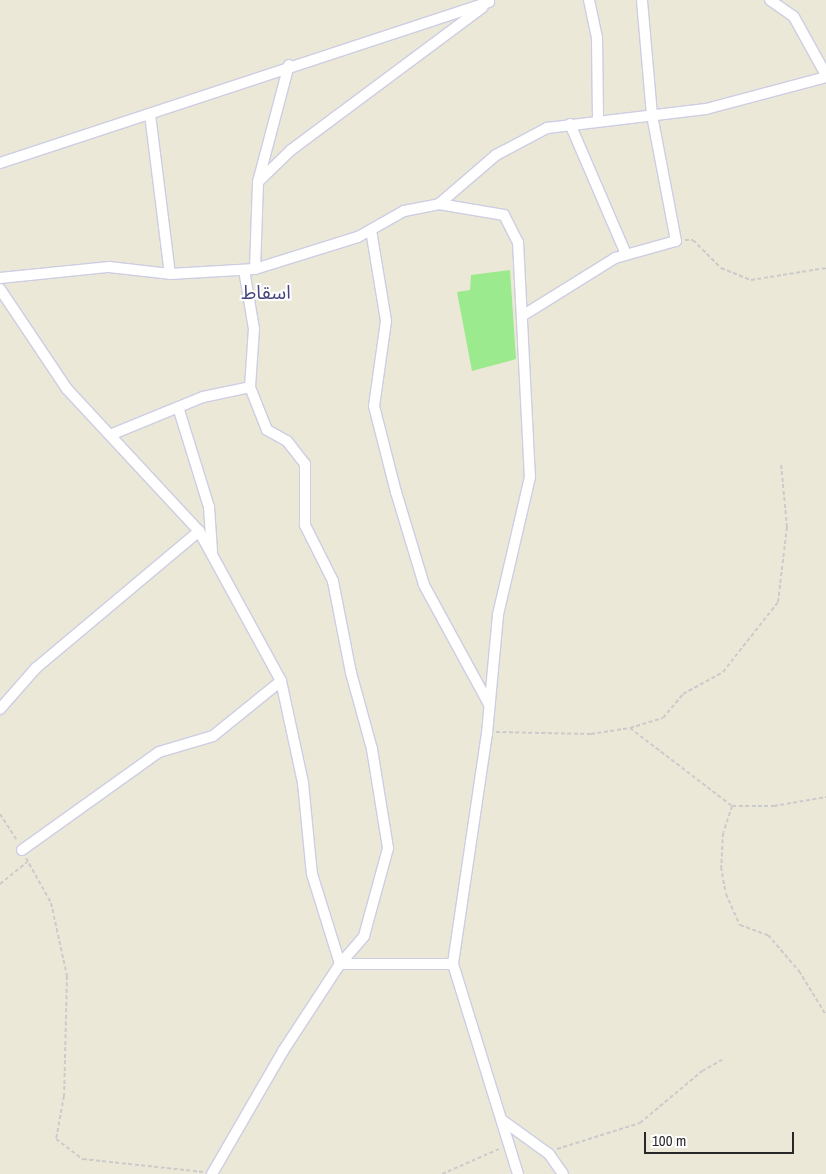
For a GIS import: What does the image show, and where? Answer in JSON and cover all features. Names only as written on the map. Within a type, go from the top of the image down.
[{"type":"street","points":[[589,0],[598,37],[598,120]]},
{"type":"street","points":[[522,316],[626,254],[676,241],[652,115],[642,0]]},
{"type":"street","points":[[438,204],[496,155],[547,128],[598,120],[706,109],[826,76],[794,17],[770,0]]},
{"type":"street","points":[[0,163],[150,114],[289,65],[490,1]]},
{"type":"street","points":[[258,182],[291,150],[490,1]]},
{"type":"street","points":[[255,270],[258,182],[289,65]]},
{"type":"street","points":[[150,114],[170,274]]},
{"type":"street","points":[[570,124],[626,254]]},
{"type":"street","points":[[0,278],[109,267],[170,274],[255,270],[371,230],[404,211],[438,204],[504,215],[518,242],[530,476],[498,615],[486,733],[453,964],[518,1174]]},
{"type":"street","points":[[371,230],[386,321],[374,406],[396,492],[424,585],[489,704]]},
{"type":"street","points":[[213,1174],[283,1051],[340,964],[364,936],[388,848],[372,749],[351,673],[333,581],[304,525],[306,464],[287,441],[266,430],[250,387],[254,329],[244,270]]},
{"type":"street","points":[[0,289],[67,389],[199,531],[281,681],[303,783],[312,874],[340,964]]},
{"type":"street","points":[[110,435],[178,407],[250,387]]},
{"type":"street","points":[[178,407],[209,507],[212,555]]},
{"type":"street","points":[[0,709],[36,668],[199,531]]},
{"type":"street","points":[[22,850],[159,752],[213,736],[281,681]]},
{"type":"street","points":[[340,964],[453,964]]},
{"type":"street","points":[[502,1120],[549,1154],[563,1174]]},
{"type":"path","points":[[676,241],[693,240],[721,268],[751,280],[826,268]]},
{"type":"path","points":[[486,733],[522,729],[591,734],[630,728],[663,718],[683,694],[723,672],[778,602],[786,558],[782,463]]},
{"type":"path","points":[[630,728],[732,806],[774,806],[826,797]]},
{"type":"path","points":[[732,806],[722,833],[721,867],[726,894],[740,925],[768,935],[799,971],[826,1015]]},
{"type":"path","points":[[0,814],[51,903],[67,976],[64,1096],[56,1139],[83,1159],[213,1174]]},
{"type":"path","points":[[0,884],[28,861]]},
{"type":"path","points":[[549,1154],[569,1142],[640,1123],[702,1071],[726,1058]]},
{"type":"path","points":[[442,1174],[510,1145]]},
{"type":"green space","points":[[510,270],[516,359],[472,371],[457,292],[470,290],[471,275]]},
{"type":"district","name":"اسقاط","points":[[266,293]]}]
